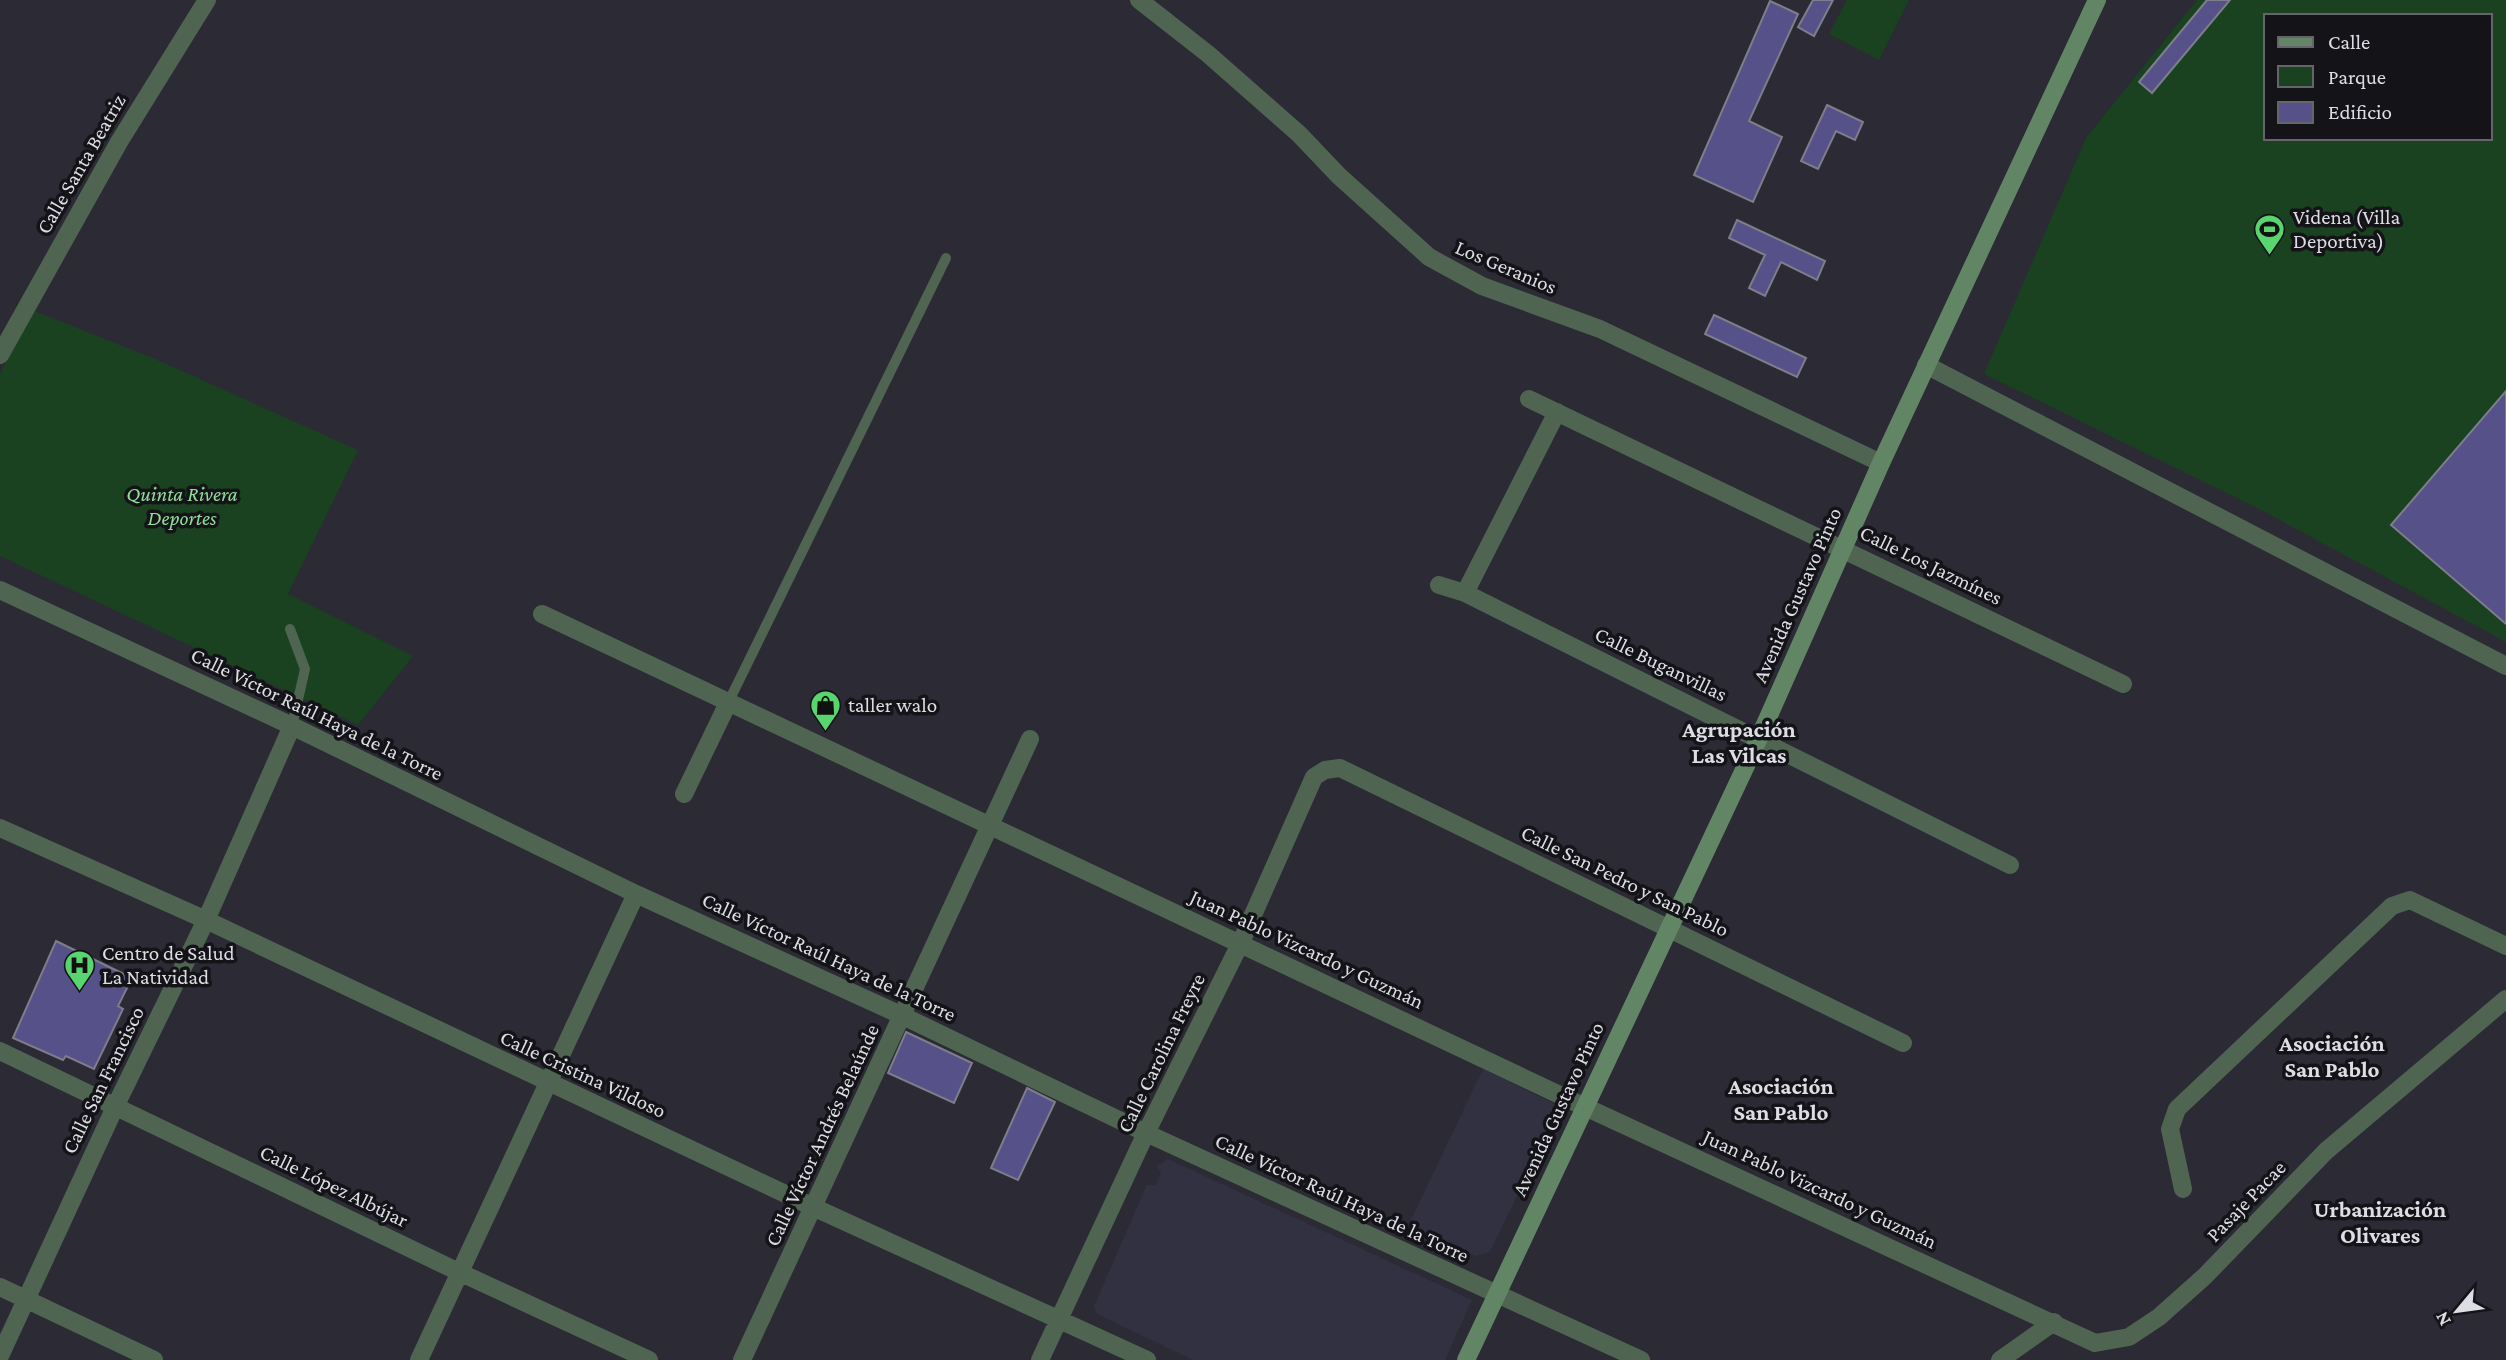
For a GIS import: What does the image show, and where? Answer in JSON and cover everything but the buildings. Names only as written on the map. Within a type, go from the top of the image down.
[{"type":"main road","name":"Avenida Gustavo Pinto","points":[[1466,1360],[1583,1106],[1759,738],[1881,463],[2097,0]]},
{"type":"street","name":"Calle Santa Beatriz","points":[[0,355],[119,142],[207,0]]},
{"type":"street","name":"Los Geranios","points":[[1139,0],[1208,54],[1289,125],[1339,176],[1429,257],[1482,286],[1600,329],[1881,463]]},
{"type":"street","points":[[1926,365],[2506,666]]},
{"type":"street","name":"Calle Los Jazmínes","points":[[1530,399],[2123,684]]},
{"type":"street","points":[[1465,593],[1557,412]]},
{"type":"street","name":"Calle Buganvillas","points":[[1439,585],[1465,593],[2010,865]]},
{"type":"street","name":"Calle Víctor Raúl Haya de la Torre","points":[[0,590],[292,726],[636,894],[904,1016],[1146,1133],[1641,1360]]},
{"type":"street","name":"Juan Pablo Vizcardo y Guzmán","points":[[542,614],[992,824],[1583,1106],[2054,1322]]},
{"type":"street","points":[[684,794],[729,701]]},
{"type":"street","name":"Calle San Francisco","points":[[0,1356],[116,1105],[206,920],[292,726]]},
{"type":"street","name":"Calle Víctor Andrés Belaúnde","points":[[742,1360],[1031,739]]},
{"type":"street","name":"Calle San Pedro y San Pablo","points":[[1325,770],[1340,768],[1903,1043]]},
{"type":"street","name":"Calle Carolina Freyre","points":[[1040,1360],[1146,1133],[1241,942],[1314,777],[1325,770]]},
{"type":"street","name":"Calle Cristina Vildoso","points":[[0,828],[206,920],[813,1208],[1147,1360]]},
{"type":"street","points":[[419,1360],[636,894]]},
{"type":"street","points":[[2183,1189],[2170,1129],[2177,1109],[2392,906],[2410,900],[2506,946]]},
{"type":"street","name":"Pasaje Pacae","points":[[2054,1322],[2095,1343],[2129,1337],[2158,1317],[2205,1276],[2326,1151],[2506,999]]},
{"type":"street","name":"Calle López Albújar","points":[[0,1051],[461,1273],[649,1360]]},
{"type":"street","points":[[0,1287],[154,1360]]},
{"type":"street","points":[[2000,1360],[2054,1322]]},
{"type":"lane","points":[[729,701],[946,258]]},
{"type":"lane","name":"Calle San Francisco","points":[[290,629],[305,668],[292,726]]},
{"type":"shaded area","points":[[1483,1069],[1553,1103],[1557,1112],[1490,1252],[1475,1256],[1409,1224]]},
{"type":"shaded area","points":[[1168,1159],[1472,1300],[1445,1360],[1193,1360],[1097,1314],[1094,1306],[1147,1185],[1156,1185],[1161,1173],[1156,1166]]},
{"type":"green space","points":[[1847,0],[1909,0],[1879,60],[1829,34]]},
{"type":"green space","name":"Videna (Villa Deportiva)","points":[[2197,0],[2506,0],[2506,642],[2261,510],[1984,374],[2086,138]]},
{"type":"green space","name":"Quinta Rivera Deportes","points":[[32,310],[155,359],[358,450],[288,594],[413,656],[358,725],[0,556],[0,374]]},
{"type":"place","name":"Videna (Villa Deportiva)","points":[[2270,256]]},
{"type":"place","name":"taller walo","points":[[825,732]]},
{"type":"place","name":"Centro de Salud La Natividad","points":[[79,992]]},
{"type":"district","name":"Agrupación Las Vilcas","points":[[1739,742]]},
{"type":"district","name":"Asociación San Pablo","points":[[2332,1056]]},
{"type":"district","name":"Asociación San Pablo","points":[[1781,1099]]},
{"type":"district","name":"Urbanización Olivares","points":[[2380,1222]]}]
